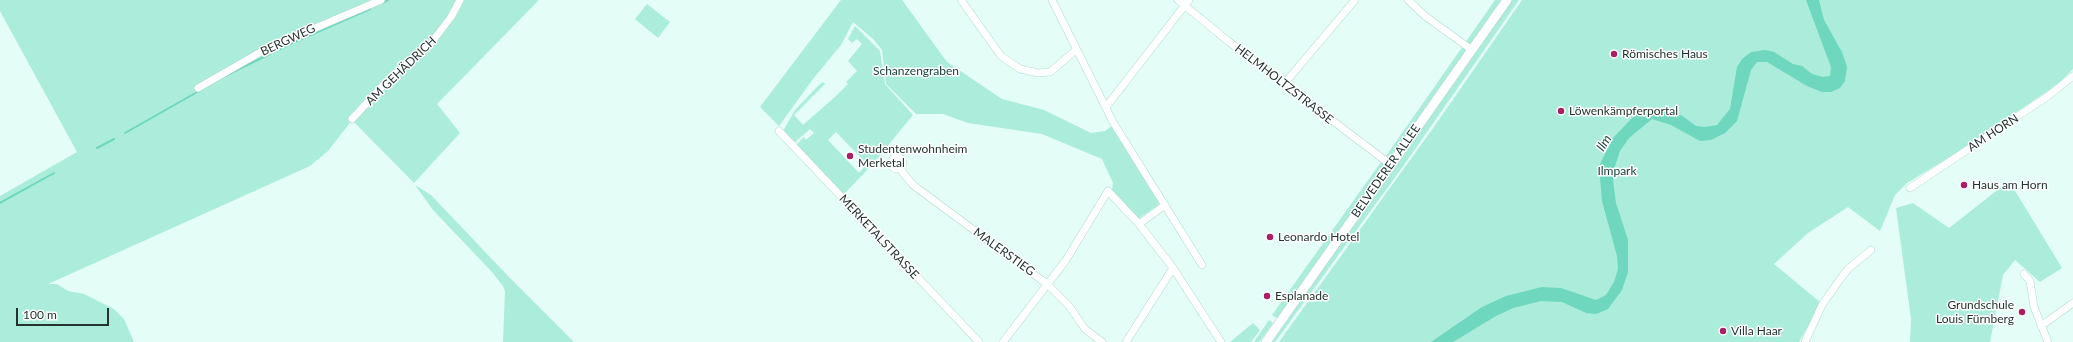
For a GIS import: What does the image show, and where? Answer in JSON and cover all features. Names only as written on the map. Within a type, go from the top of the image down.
[{"type":"street","name":"BERGWEG","points":[[198,88],[266,49],[381,0]]},
{"type":"street","name":"AM GEHÄDRICH","points":[[352,119],[389,79],[428,46],[451,17],[460,0]]},
{"type":"street","points":[[961,0],[1001,56],[1020,68],[1038,73],[1050,72],[1076,50]]},
{"type":"street","points":[[1052,0],[1076,50],[1118,130],[1202,265]]},
{"type":"street","name":"HELMHOLTZSTRASSE","points":[[1178,0],[1187,3],[1284,84],[1391,165]]},
{"type":"street","points":[[1284,84],[1355,0]]},
{"type":"street","points":[[1408,0],[1425,16],[1472,50]]},
{"type":"street","name":"BELVEDERER ALLEE","points":[[1266,342],[1507,0]]},
{"type":"street","points":[[1106,107],[1187,3]]},
{"type":"street","name":"AM HORN","points":[[1910,188],[2055,92],[2073,76]]},
{"type":"street","name":"MERKETALSTRASSE","points":[[779,131],[979,342]]},
{"type":"street","name":"MALERSTIEG","points":[[900,169],[913,185],[1047,284],[1069,306],[1085,328],[1102,342]]},
{"type":"street","points":[[1003,342],[1073,249],[1108,191],[1139,224],[1173,268],[1221,342]]},
{"type":"street","points":[[1139,224],[1165,205]]},
{"type":"street","points":[[1805,342],[1822,305],[1841,278],[1849,268],[1871,250]]},
{"type":"street","points":[[1126,342],[1173,268]]},
{"type":"street","points":[[2024,274],[2030,281],[2032,301],[2048,342]]},
{"type":"street","points":[[2041,326],[2073,303]]},
{"type":"green space","points":[[0,0],[538,1],[437,104],[460,133],[414,183],[352,120],[328,151],[310,166],[48,284],[57,284],[68,291],[84,294],[114,309],[124,319],[134,342],[0,342],[0,196],[77,152],[0,11]]},
{"type":"green space","name":"Schanzengraben","points":[[841,0],[902,0],[947,62],[1002,99],[1044,110],[1091,133],[1105,131],[1112,126],[1159,202],[1158,205],[1138,219],[1112,190],[1113,183],[1102,159],[1042,134],[968,123],[943,114],[916,114],[886,84],[882,50],[873,39],[853,22],[841,45],[813,79],[779,126],[760,107]]},
{"type":"green space","points":[[1495,0],[1502,0],[1470,46],[1465,43]]},
{"type":"green space","points":[[1512,0],[1519,0],[1404,165],[1275,342],[1269,342]]},
{"type":"green space","name":"Ilmpark","points":[[1522,0],[2073,0],[2073,69],[2058,84],[1958,152],[1907,183],[1895,195],[1880,231],[1848,207],[1808,233],[1774,264],[1821,303],[1799,342],[1279,342],[1436,124]]},
{"type":"green space","points":[[647,4],[670,22],[658,38],[635,19]]},
{"type":"green space","points":[[855,26],[880,51],[885,84],[913,115],[871,166],[843,195],[796,145],[804,137],[806,140],[814,133],[810,129],[794,143],[783,131],[795,110],[823,82],[825,84],[794,115],[803,125],[848,84],[846,82],[857,71],[848,61],[862,44],[857,39],[852,43],[848,39]],"holes":[[[836,132],[867,164],[859,173],[828,140]]]},
{"type":"green space","points":[[1463,46],[1467,49],[1390,159],[1386,156]]},
{"type":"green space","points":[[1381,162],[1385,165],[1277,318],[1272,315]]},
{"type":"green space","points":[[2009,181],[2062,268],[2040,282],[2015,260],[2003,275],[1990,342],[1910,342],[1911,319],[1896,208],[1913,203],[1949,228]]},
{"type":"green space","points":[[415,185],[431,195],[508,276],[574,342],[503,342],[505,291],[503,286],[492,272],[433,210]]},
{"type":"green space","points":[[1269,320],[1273,323],[1259,342],[1254,342]]},
{"type":"green space","points":[[1253,323],[1260,330],[1251,342],[1230,342]]},
{"type":"shaded area","points":[[1806,0],[1819,0],[1824,20],[1842,52],[1847,67],[1845,81],[1840,88],[1831,92],[1822,92],[1807,86],[1767,62],[1757,62],[1751,70],[1737,121],[1725,133],[1711,140],[1700,141],[1671,125],[1652,119],[1629,138],[1620,151],[1614,169],[1613,180],[1616,203],[1628,240],[1628,272],[1622,290],[1608,309],[1596,314],[1586,313],[1562,302],[1541,301],[1513,308],[1496,316],[1453,342],[1431,342],[1482,307],[1506,296],[1542,287],[1561,288],[1596,300],[1606,295],[1614,282],[1618,269],[1617,256],[1602,201],[1599,166],[1613,138],[1635,115],[1648,109],[1667,110],[1673,114],[1681,115],[1696,126],[1705,127],[1717,125],[1730,109],[1737,67],[1742,59],[1751,52],[1765,50],[1774,52],[1793,64],[1802,66],[1812,74],[1823,77],[1830,76],[1831,67]]},
{"type":"waterway","points":[[383,3],[388,0]]},
{"type":"waterway","points":[[225,76],[290,44],[370,9]]},
{"type":"waterway","points":[[125,133],[199,91]]},
{"type":"waterway","points":[[97,148],[114,139]]},
{"type":"waterway","points":[[0,203],[54,173]]},
{"type":"place","name":"Römisches Haus","points":[[1614,54]]},
{"type":"place","name":"Löwenkämpferportal","points":[[1561,111]]},
{"type":"place","name":"Studentenwohnheim Merketal","points":[[850,156]]},
{"type":"place","name":"Haus am Horn","points":[[1964,185]]},
{"type":"place","name":"Leonardo Hotel","points":[[1270,237]]},
{"type":"place","name":"Esplanade","points":[[1267,296]]},
{"type":"place","name":"Grundschule Louis Fürnberg","points":[[2022,312]]},
{"type":"place","name":"Villa Haar","points":[[1723,331]]},
{"type":"water label","name":"Ilm","points":[[1604,143]]}]
